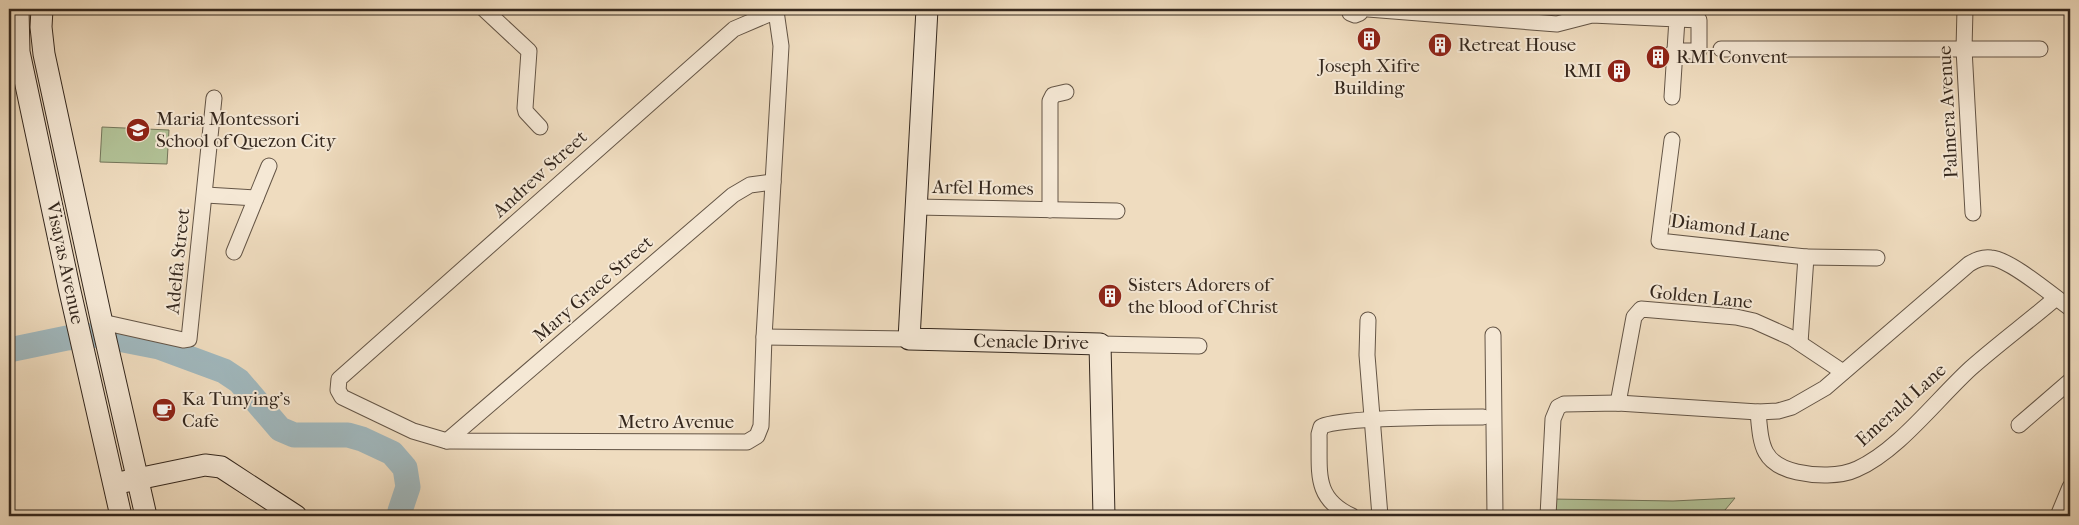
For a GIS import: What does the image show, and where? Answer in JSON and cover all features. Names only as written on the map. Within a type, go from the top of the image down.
[{"type":"main road","name":"Visayas Avenue","points":[[18,9],[19,52],[121,516]]},
{"type":"main road","name":"Visayas Avenue","points":[[42,9],[41,27],[44,54],[146,516]]},
{"type":"main road","points":[[909,339],[926,9]]},
{"type":"main road","name":"Cenacle Drive","points":[[909,339],[1100,344],[1104,516]]},
{"type":"main road","points":[[102,431],[126,426]]},
{"type":"main road","points":[[114,484],[205,465],[221,467],[296,516]]},
{"type":"street","points":[[484,9],[528,51],[525,108],[526,112],[540,127]]},
{"type":"street","points":[[1349,9],[1355,15],[1360,14],[1362,9]]},
{"type":"street","points":[[1368,9],[1557,24],[1592,15],[1700,20],[1698,51],[1674,51]]},
{"type":"street","name":"Palmera Avenue","points":[[1965,9],[1964,49],[1973,213]]},
{"type":"street","name":"Metro Avenue","points":[[339,379],[338,390],[342,397],[413,431],[447,441],[748,442],[757,436],[761,426],[764,337],[781,46],[776,10]]},
{"type":"street","name":"Andrew Street","points":[[339,379],[734,29],[776,10]]},
{"type":"street","points":[[1672,97],[1677,19]]},
{"type":"street","points":[[1722,49],[2040,49]]},
{"type":"street","name":"Arfel Homes","points":[[1050,210],[1050,101],[1053,95],[1066,92]]},
{"type":"street","name":"Adelfa Street","points":[[102,323],[183,340],[189,339],[206,195],[214,98]]},
{"type":"street","name":"Diamond Lane","points":[[1672,140],[1659,241],[1806,257],[1877,258]]},
{"type":"street","points":[[234,252],[269,166]]},
{"type":"street","name":"Mary Grace Street","points":[[447,441],[733,195],[750,185],[773,182]]},
{"type":"street","points":[[206,195],[256,198]]},
{"type":"street","name":"Arfel Homes","points":[[916,207],[1117,211]]},
{"type":"street","name":"Diamond Lane","points":[[1800,342],[1806,257]]},
{"type":"street","points":[[1548,516],[1554,412],[1558,407],[1571,403],[1618,403],[1778,412],[1792,407],[1824,388],[1969,264],[1980,259],[1992,258],[2006,262],[2070,308]]},
{"type":"street","name":"Emerald Lane","points":[[1758,412],[1763,448],[1772,461],[1784,469],[1803,473],[1823,474],[1839,474],[1856,470],[1872,461],[1911,428],[1971,368],[2056,298]]},
{"type":"street","name":"Golden Lane","points":[[1618,403],[1634,317],[1641,309],[1736,317],[1754,321],[1800,342],[1843,372]]},
{"type":"street","points":[[1368,320],[1367,354],[1376,515]]},
{"type":"street","points":[[1493,335],[1495,516]]},
{"type":"street","name":"Cenacle Drive","points":[[764,337],[909,339]]},
{"type":"street","points":[[1100,344],[1199,346]]},
{"type":"street","points":[[2019,425],[2070,381]]},
{"type":"street","points":[[1352,516],[1341,511],[1322,490],[1319,430],[1325,424],[1371,420],[1483,417]]},
{"type":"street","points":[[2058,516],[2070,487]]},
{"type":"green space","points":[[102,127],[169,130],[167,164],[100,162]]},
{"type":"green space","points":[[1735,498],[1720,516],[1554,516],[1552,499],[1673,501]]},
{"type":"waterway","points":[[9,350],[67,338],[98,335],[159,347],[224,371],[239,381],[280,429],[294,435],[348,435],[362,439],[392,453],[405,468],[408,487],[400,511],[401,516]]},
{"type":"place","name":"Joseph Xifre Building","points":[[1369,39]]},
{"type":"place","name":"Retreat House","points":[[1440,45]]},
{"type":"place","name":"RMI Convent","points":[[1658,57]]},
{"type":"place","name":"RMI","points":[[1619,71]]},
{"type":"place","name":"Maria Montessori School of Quezon City","points":[[138,130]]},
{"type":"place","name":"Sisters Adorers of the blood of Christ","points":[[1110,296]]},
{"type":"place","name":"Ka Tunying's Cafe","points":[[164,410]]}]
